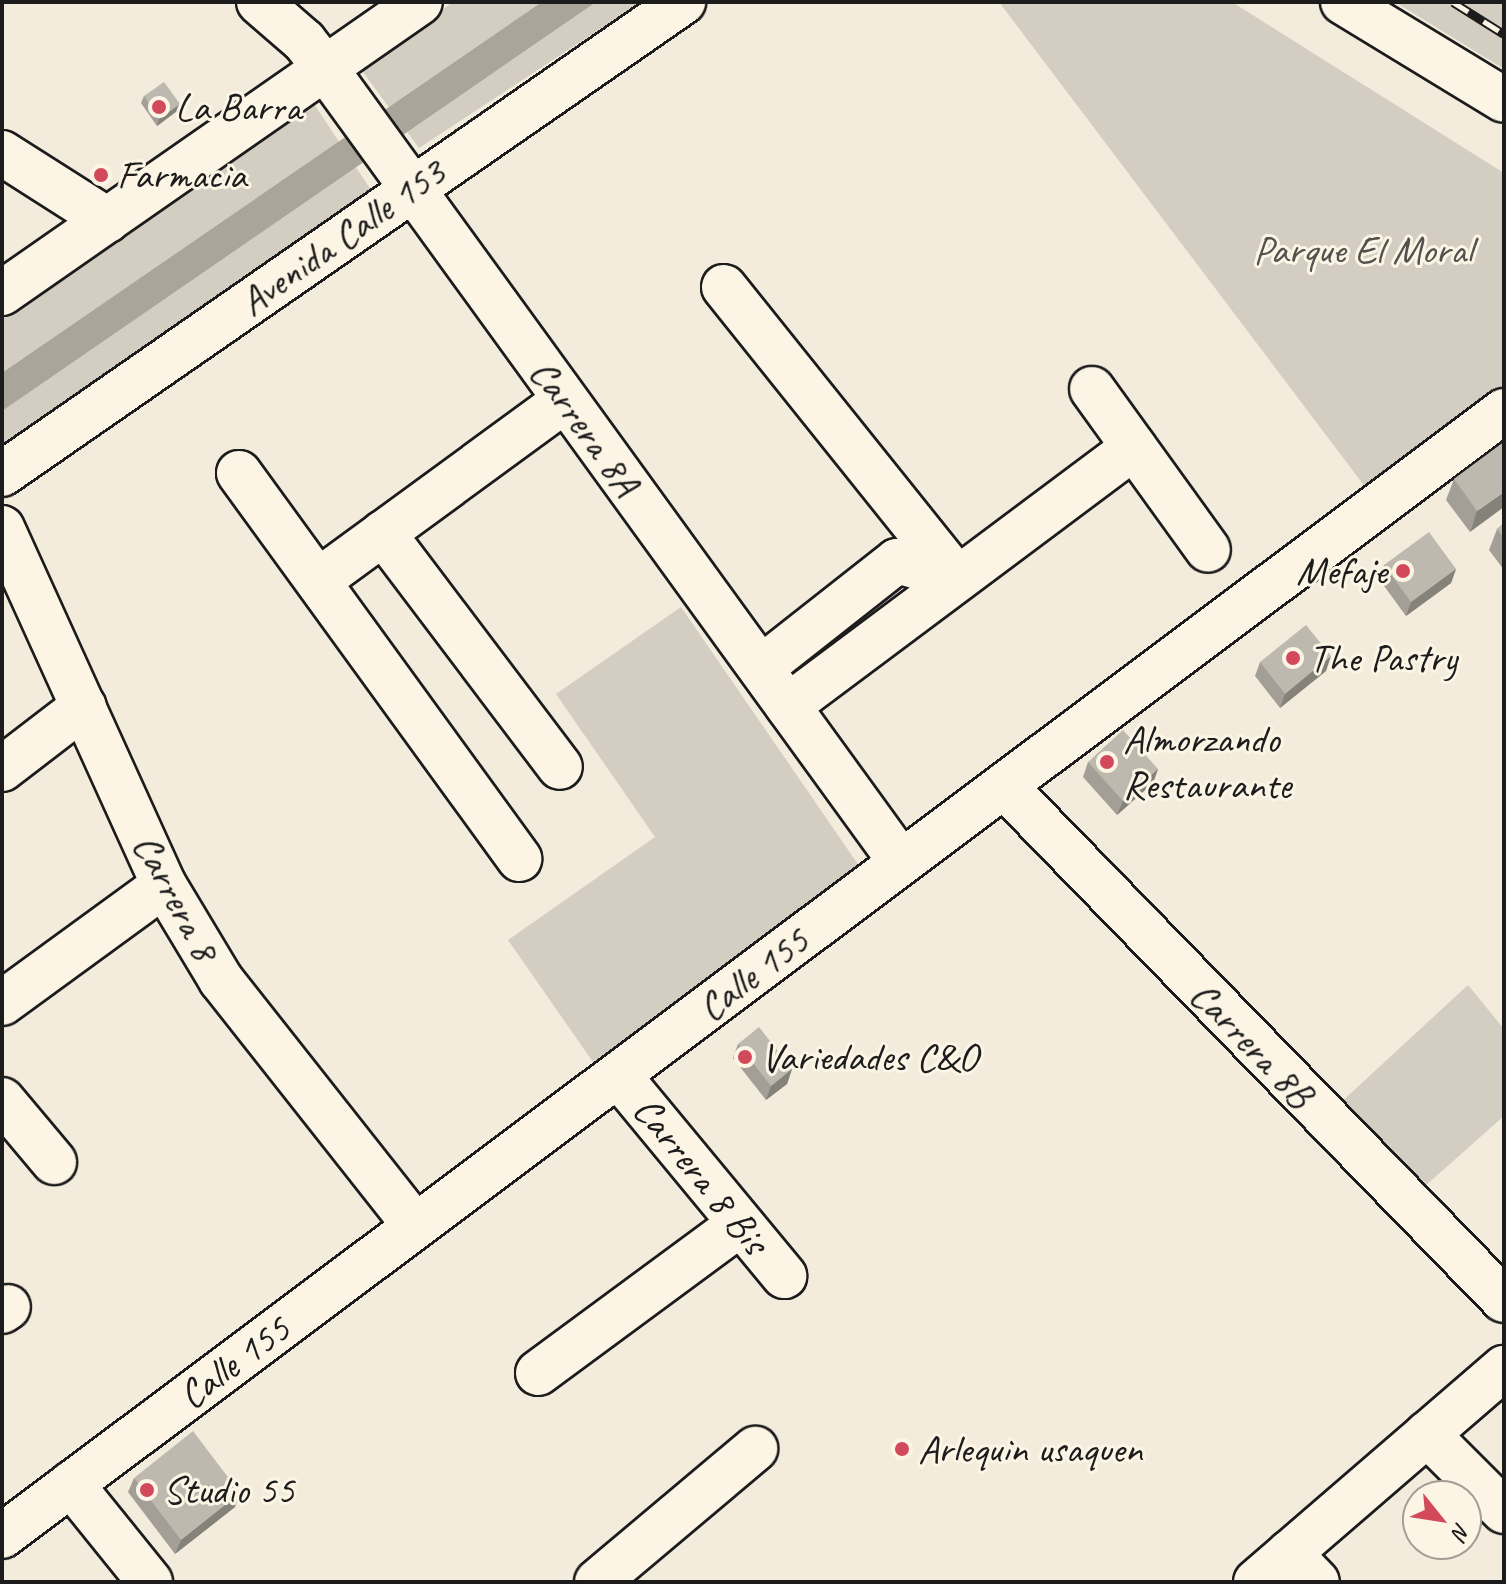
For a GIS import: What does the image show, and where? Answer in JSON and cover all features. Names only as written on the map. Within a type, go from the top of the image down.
[{"type":"street","name":"Carrera 8A","points":[[258,2],[304,41],[325,68],[901,862]]},
{"type":"street","name":"Carrera 8A","points":[[258,2],[281,45],[284,76],[279,100]]},
{"type":"street","points":[[2,293],[420,2]]},
{"type":"street","name":"Avenida Calle 153","points":[[2,474],[402,175],[683,2]]},
{"type":"street","points":[[1343,2],[1504,100]]},
{"type":"street","points":[[2,153],[107,220]]},
{"type":"street","points":[[724,287],[957,578]]},
{"type":"street","points":[[1092,389],[1208,550]]},
{"type":"street","points":[[318,581],[565,400]]},
{"type":"street","name":"Calle 155","points":[[2,1535],[1504,411]]},
{"type":"street","points":[[788,706],[1134,447]]},
{"type":"street","points":[[239,473],[519,859]]},
{"type":"street","name":"Carrera 8","points":[[2,528],[164,885],[221,980],[415,1226]]},
{"type":"street","points":[[383,533],[560,767]]},
{"type":"street","points":[[761,668],[897,561],[957,578]]},
{"type":"street","points":[[2,769],[84,706]]},
{"type":"street","name":"Carrera 8B","points":[[1004,786],[1504,1300]]},
{"type":"street","points":[[2,1003],[164,885]]},
{"type":"street","name":"Carrera 8 Bis","points":[[618,1075],[784,1276]]},
{"type":"street","points":[[2,1100],[54,1162]]},
{"type":"street","points":[[538,1373],[740,1224]]},
{"type":"street","points":[[1256,1582],[1303,1568],[1427,1434],[1504,1368]]},
{"type":"street","points":[[1427,1434],[1504,1511]]},
{"type":"street","points":[[597,1582],[755,1449]]},
{"type":"street","points":[[71,1484],[150,1582]]},
{"type":"green space","points":[[453,2],[641,2],[419,148],[360,68]]},
{"type":"green space","name":"Parque El Moral","points":[[999,2],[1232,2],[1504,173],[1504,389],[1369,492]]},
{"type":"green space","points":[[1395,2],[1503,2],[1504,69]]},
{"type":"green space","points":[[314,104],[375,196],[2,456],[2,317]]},
{"type":"green space","points":[[681,607],[864,873],[593,1062],[508,940],[655,837],[556,694]]},
{"type":"green space","points":[[1468,985],[1504,1029],[1504,1116],[1407,1202],[1324,1118]]},
{"type":"shaded area","points":[[542,2],[596,2],[2,411],[2,373]]},
{"type":"building","name":"La Barra","points":[[164,82],[180,104],[159,119],[144,96]]},
{"type":"building","points":[[1504,442],[1504,492],[1477,511],[1454,479]]},
{"type":"building","points":[[1504,523],[1504,538],[1497,529]]},
{"type":"building","points":[[1429,532],[1456,569],[1411,602],[1384,565]]},
{"type":"building","points":[[1306,625],[1331,656],[1285,694],[1260,662]]},
{"type":"building","points":[[1123,730],[1158,769],[1123,801],[1088,762]]},
{"type":"building","points":[[759,1027],[792,1069],[771,1086],[738,1044]]},
{"type":"building","points":[[193,1431],[240,1493],[181,1540],[134,1478]]},
{"type":"railway","points":[[1453,2],[1504,34]]},
{"type":"place","name":"La Barra","points":[[159,107]]},
{"type":"place","name":"Farmacia","points":[[101,175]]},
{"type":"place","name":"Mefaje","points":[[1403,571]]},
{"type":"place","name":"The Pastry","points":[[1293,658]]},
{"type":"place","name":"Almorzando Restaurante","points":[[1107,762]]},
{"type":"place","name":"Variedades C&O","points":[[745,1057]]},
{"type":"place","name":"Arlequin usaquen","points":[[902,1449]]},
{"type":"place","name":"Studio 55","points":[[147,1490]]}]
